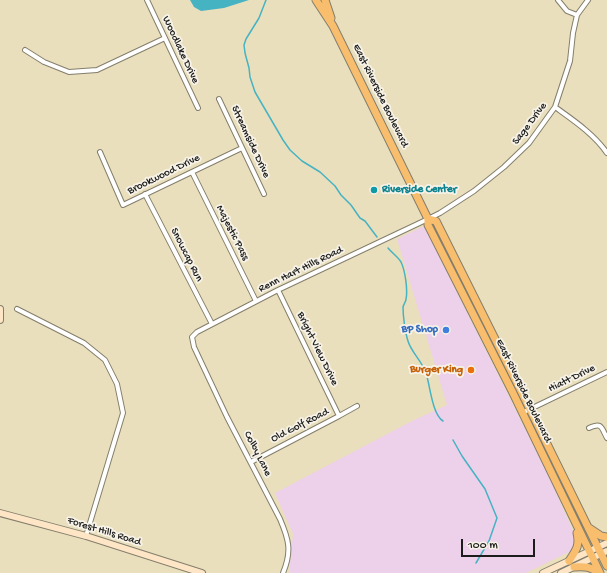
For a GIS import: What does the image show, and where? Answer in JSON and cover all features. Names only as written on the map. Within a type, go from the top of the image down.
[{"type":"main road","name":"East Riverside Boulevard","points":[[316,0],[334,26]]},
{"type":"main road","name":"East Riverside Boulevard","points":[[325,0],[334,26],[428,219],[428,225],[600,573]]},
{"type":"main road","name":"East Riverside Boulevard","points":[[428,219],[436,221],[588,527],[602,551],[607,566]]},
{"type":"main road","points":[[569,561],[577,548],[579,541],[574,521]]},
{"type":"main road","points":[[588,527],[601,536],[607,537]]},
{"type":"main road","points":[[574,567],[590,567],[600,573]]},
{"type":"street","name":"Woodlake Drive","points":[[147,0],[198,108]]},
{"type":"street","points":[[558,0],[567,10],[577,15]]},
{"type":"street","name":"Sage Drive","points":[[428,219],[474,191],[504,167],[529,143],[554,107],[570,61],[573,33],[577,15],[588,0]]},
{"type":"street","points":[[25,50],[44,62],[68,72],[97,70],[165,38]]},
{"type":"street","name":"Streamside Drive","points":[[219,98],[264,194]]},
{"type":"street","points":[[554,107],[574,120],[603,147],[607,153]]},
{"type":"street","name":"Brookwood Drive","points":[[100,152],[123,205],[242,148]]},
{"type":"street","name":"Majestic Pass","points":[[192,172],[256,301]]},
{"type":"street","name":"Snowcap Run","points":[[145,194],[212,324]]},
{"type":"street","name":"Renn Hart Hills Road","points":[[194,347],[192,337],[196,332],[278,290],[428,219]]},
{"type":"street","name":"Bright View Drive","points":[[278,290],[339,416]]},
{"type":"street","points":[[0,309],[0,320]]},
{"type":"street","points":[[17,309],[84,343],[105,360],[117,384],[123,412],[86,536]]},
{"type":"street","name":"Colby Lane","points":[[194,347],[227,417],[280,519],[287,536],[289,548],[287,563],[283,573]]},
{"type":"street","name":"Hiatt Drive","points":[[522,413],[607,372]]},
{"type":"street","name":"Old Golf Road","points":[[251,462],[357,406]]},
{"type":"street","points":[[589,428],[596,424],[598,425],[602,428],[607,438]]},
{"type":"street","name":"Forest Hills Road","points":[[0,513],[86,536],[202,573]]},
{"type":"street","points":[[561,573],[593,558],[602,551],[607,543]]},
{"type":"street","points":[[543,573],[589,551],[602,551]]},
{"type":"shaded area","points":[[424,226],[555,489],[574,533],[576,543],[573,550],[526,573],[289,573],[293,534],[275,493],[412,421],[447,405],[397,239]]},
{"type":"water","points":[[190,0],[249,0],[224,8],[201,11],[194,7]]},
{"type":"waterway","points":[[266,0],[259,18],[244,45],[250,77],[255,92],[290,150],[302,161],[320,172],[335,186],[377,237]]},
{"type":"waterway","points":[[388,248],[401,262],[405,275],[407,295],[403,311],[408,341],[426,373],[436,412],[443,421]]},
{"type":"waterway","points":[[453,440],[462,456],[485,489],[497,518],[489,541],[476,563]]},
{"type":"place","name":"Riverside Center","points":[[374,190]]},
{"type":"place","name":"BP Shop","points":[[446,330]]},
{"type":"place","name":"Burger King","points":[[471,370]]}]
